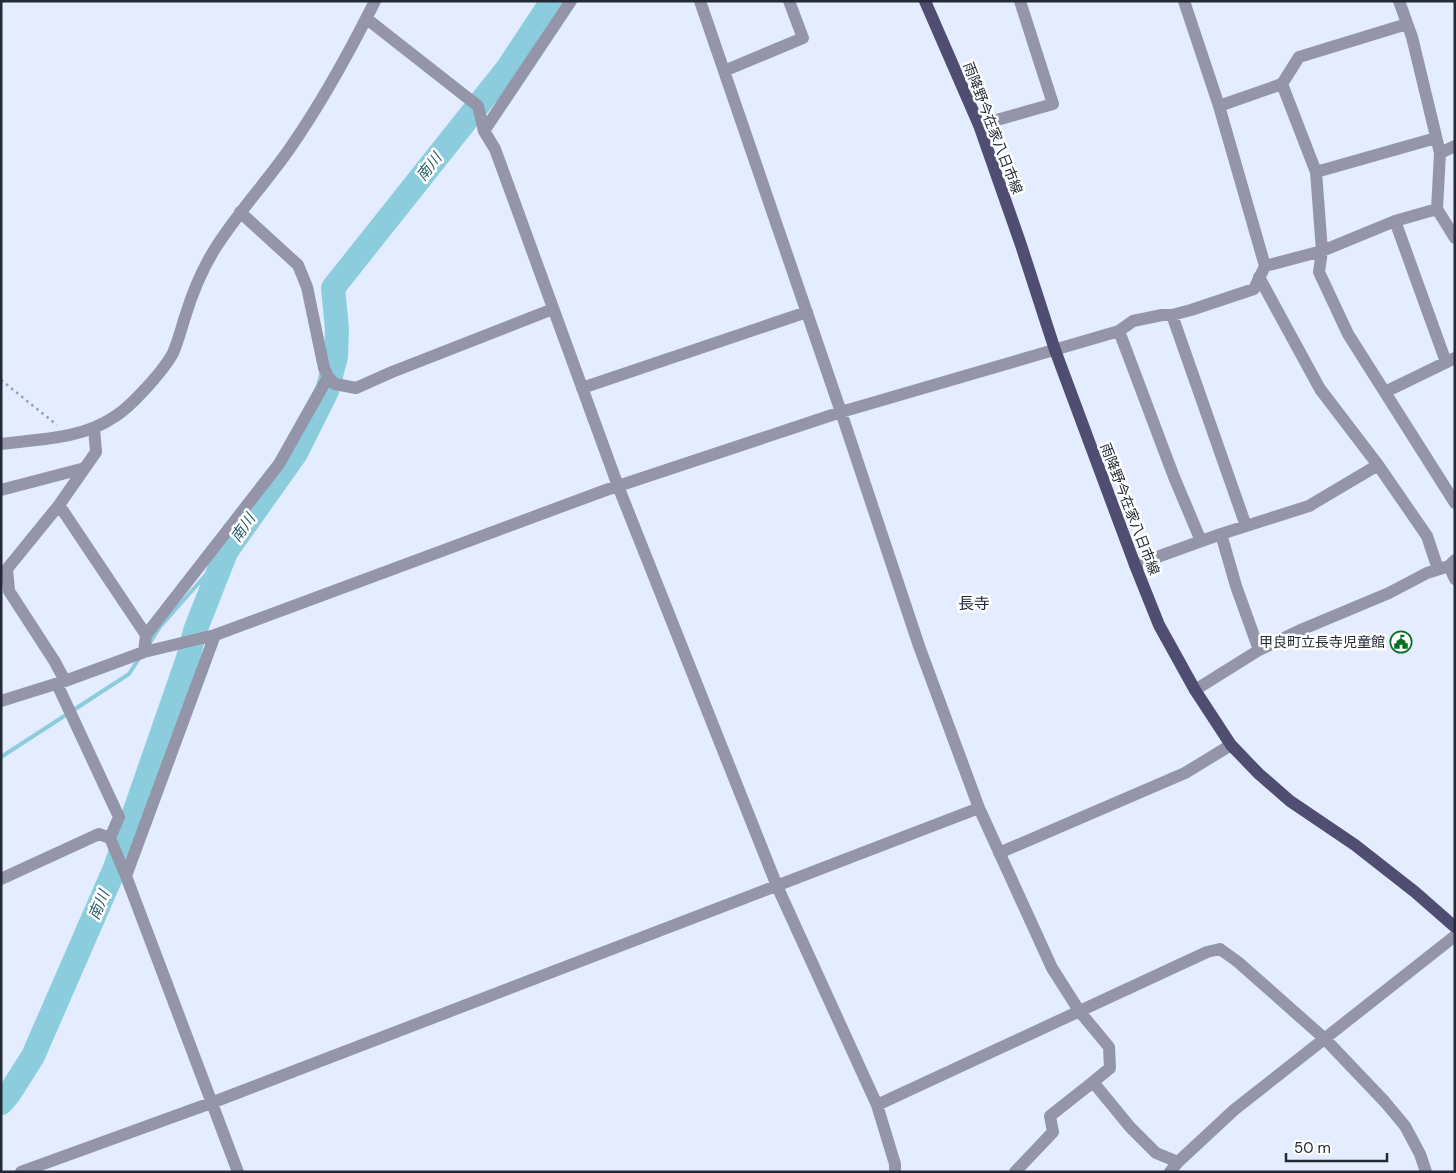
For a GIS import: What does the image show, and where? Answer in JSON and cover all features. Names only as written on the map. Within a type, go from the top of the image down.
[{"type":"main road","name":"雨降野今在家八日市線","points":[[925,1],[979,125],[1055,350],[1135,565],[1159,624],[1196,690],[1231,745],[1259,774],[1290,801],[1355,845],[1415,892],[1455,927]]},
{"type":"street","points":[[1,444],[70,435],[94,428],[115,417],[166,364],[173,352],[195,287],[214,251],[240,212],[287,152],[322,100],[375,1]]},
{"type":"street","points":[[484,130],[572,1]]},
{"type":"street","points":[[700,1],[920,646],[979,808],[1052,968],[1080,1012],[1109,1047],[1110,1068],[1050,1116],[1053,1132],[1015,1172]]},
{"type":"street","points":[[724,71],[803,38],[789,1]]},
{"type":"street","points":[[979,125],[1053,104],[1020,1]]},
{"type":"street","points":[[1184,1],[1219,106],[1262,271],[1320,388],[1378,464],[1455,579]]},
{"type":"street","points":[[1400,1],[1412,37],[1440,153],[1437,209],[1455,238]]},
{"type":"street","points":[[367,19],[478,106],[484,130],[495,148],[618,486],[777,886],[877,1105],[895,1164],[895,1172]]},
{"type":"street","points":[[1219,106],[1282,84],[1299,57],[1407,24]]},
{"type":"street","points":[[1282,84],[1316,172],[1322,252],[1319,272],[1348,334],[1455,503]]},
{"type":"street","points":[[1316,172],[1436,138]]},
{"type":"street","points":[[1440,153],[1455,146]]},
{"type":"street","points":[[1,702],[61,683],[144,652],[215,635],[618,486],[841,412],[1055,350],[1118,330],[1133,321],[1162,315],[1172,315],[1254,289],[1262,271],[1322,252],[1395,220],[1437,209]]},
{"type":"street","points":[[240,212],[298,265],[306,287],[324,368],[328,377],[335,384],[356,388],[553,309]]},
{"type":"street","points":[[1385,392],[1450,360],[1395,220]]},
{"type":"street","points":[[582,388],[807,312]]},
{"type":"street","points":[[1172,315],[1246,526]]},
{"type":"street","points":[[1118,330],[1174,477],[1201,541]]},
{"type":"street","points":[[144,652],[146,635],[280,464],[328,377]]},
{"type":"street","points":[[94,428],[96,452],[59,505],[4,570],[9,590],[54,662],[61,683],[119,817],[110,838],[238,1172]]},
{"type":"street","points":[[1135,565],[1221,534],[1309,506],[1378,464]]},
{"type":"street","points":[[1,490],[84,468]]},
{"type":"street","points":[[59,505],[146,635]]},
{"type":"street","points":[[1221,534],[1236,586],[1259,650]]},
{"type":"street","points":[[1196,690],[1259,650],[1302,629],[1389,593],[1447,565]]},
{"type":"street","points":[[126,876],[215,635]]},
{"type":"street","points":[[999,853],[1185,774],[1231,745]]},
{"type":"street","points":[[22,1172],[211,1103],[979,808]]},
{"type":"street","points":[[1,879],[99,834],[110,838]]},
{"type":"street","points":[[1093,1082],[1130,1127],[1156,1153],[1174,1167],[1234,1110],[1455,936]]},
{"type":"street","points":[[877,1105],[1207,952],[1220,949],[1238,962],[1325,1039],[1385,1102],[1405,1126],[1420,1154],[1426,1172]]},
{"type":"path","points":[[1,380],[70,435]]},
{"type":"waterway","name":"南川","points":[[1,1103],[9,1094],[33,1056],[115,868],[188,658],[195,631],[226,552],[296,453],[327,391],[336,357],[337,329],[333,288],[507,69],[552,1]]},
{"type":"waterway","points":[[150,643],[159,628],[226,552]]},
{"type":"waterway","points":[[1,757],[129,674],[140,657]]},
{"type":"place","name":"甲良町立長寺児童館","points":[[1401,642]]},
{"type":"district","name":"長寺","points":[[974,603]]}]
